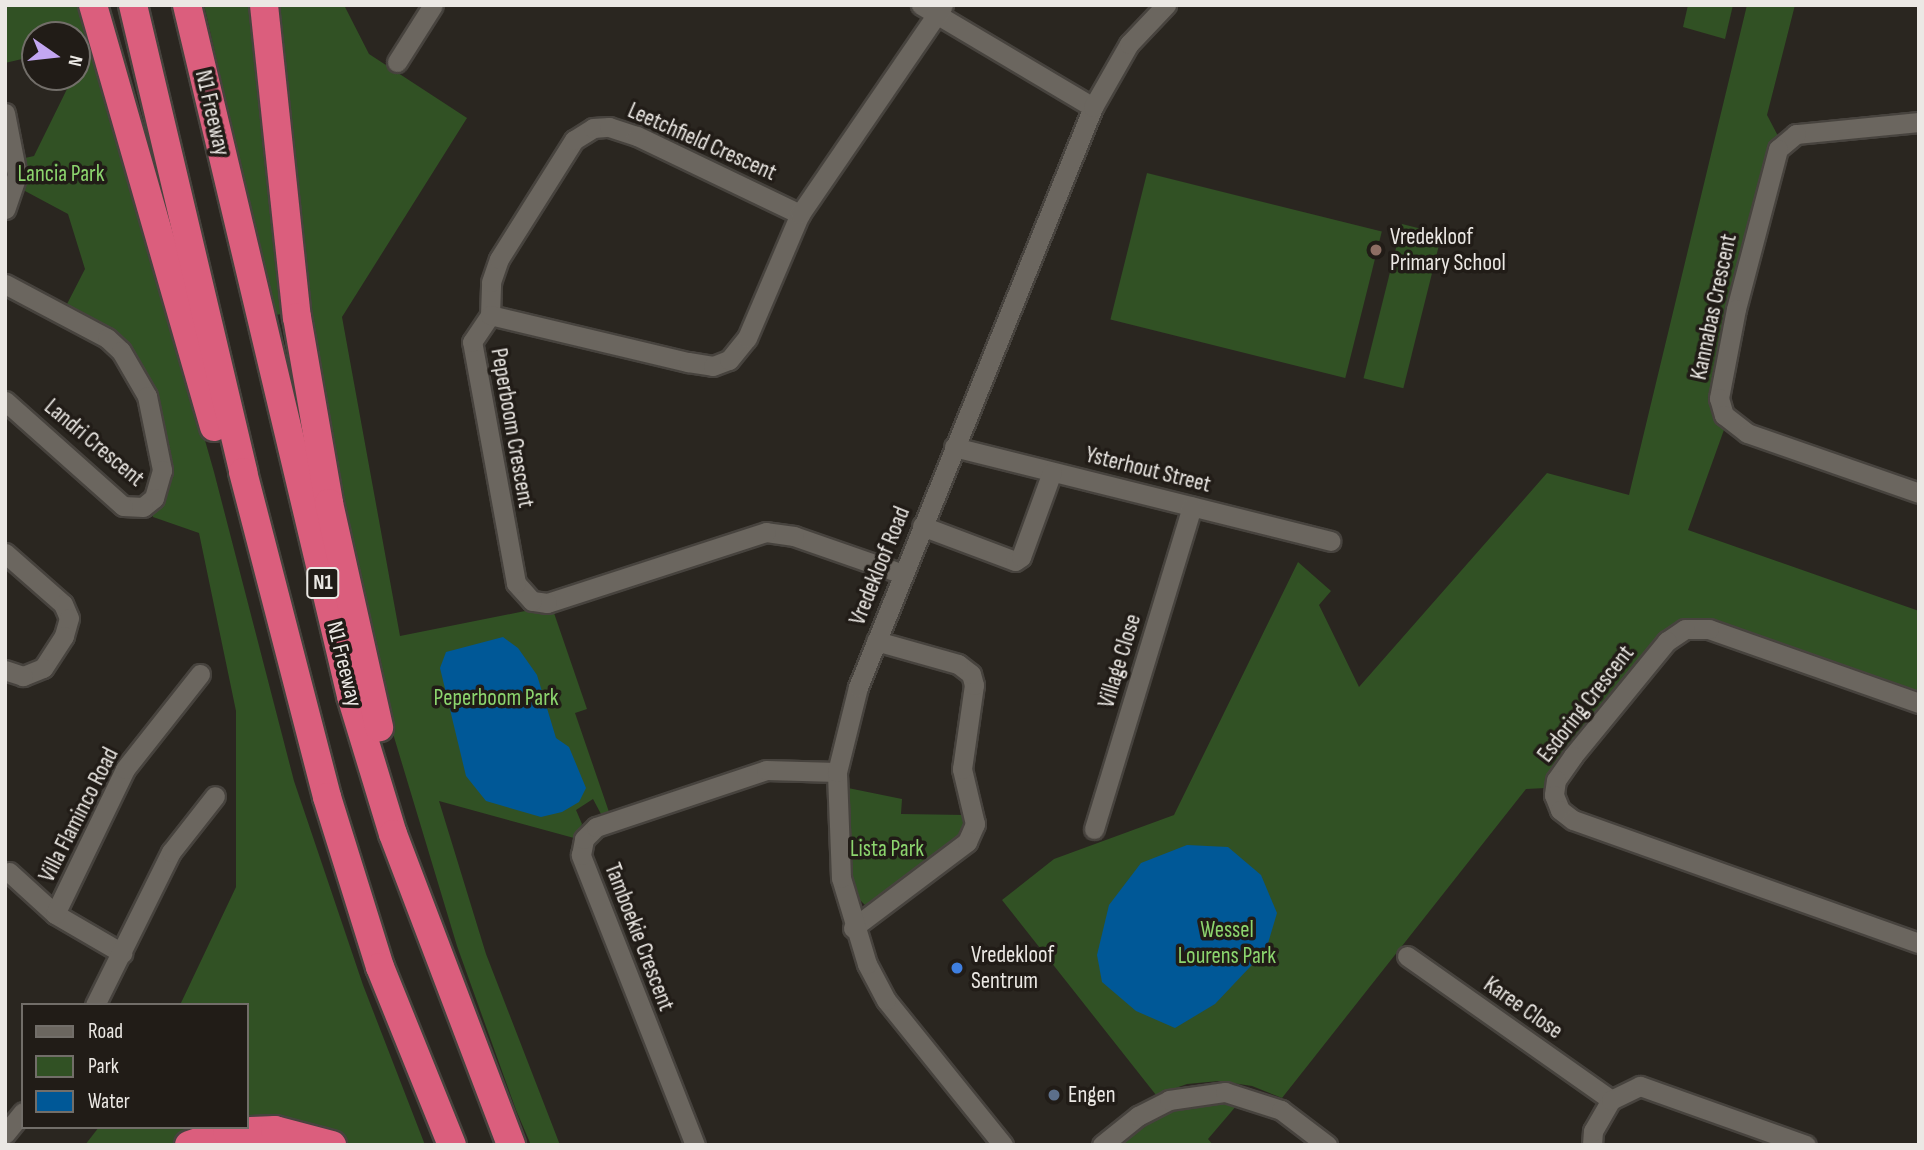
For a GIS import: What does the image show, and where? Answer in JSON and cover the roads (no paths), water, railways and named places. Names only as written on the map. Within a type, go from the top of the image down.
[{"type":"highway","points":[[93,5],[232,490],[262,549]]},
{"type":"highway","name":"N1","points":[[133,5],[262,549],[358,900],[409,1045],[452,1145]]},
{"type":"highway","name":"N1 Freeway","points":[[187,5],[328,603],[393,834],[510,1145]]},
{"type":"highway","points":[[264,5],[297,317],[328,503],[385,754],[393,834]]},
{"type":"highway","points":[[189,1145],[227,1132],[275,1130],[332,1145]]},
{"type":"street","points":[[397,62],[433,5]]},
{"type":"street","name":"Vredekloof Road","points":[[1003,1145],[886,1000],[853,928],[837,843],[837,772],[858,687],[1093,107],[1129,44],[1166,5]]},
{"type":"street","points":[[934,8],[1093,107]]},
{"type":"street","name":"Peperboom Crescent","points":[[903,574],[794,536],[766,532],[547,603],[532,601],[516,583],[471,353],[475,332],[490,315],[688,362],[722,364],[736,355],[747,338],[800,214],[934,8]]},
{"type":"street","points":[[5,113],[17,175],[5,209]]},
{"type":"street","name":"Kannabas Crescent","points":[[1919,122],[1796,134],[1778,149],[1736,309],[1719,398],[1724,415],[1747,433],[1919,492]]},
{"type":"street","name":"Leetchfield Crescent","points":[[490,315],[491,282],[499,259],[574,140],[593,128],[609,127],[638,136],[800,214]]},
{"type":"street","name":"Landri Crescent","points":[[5,285],[107,338],[121,351],[147,396],[162,470],[154,498],[142,507],[123,506],[5,401]]},
{"type":"street","name":"Ysterhout Street","points":[[954,447],[1330,541]]},
{"type":"street","points":[[922,526],[1015,561],[1021,557],[1052,472]]},
{"type":"street","name":"Village Close","points":[[1094,829],[1192,507]]},
{"type":"street","points":[[5,553],[63,604],[69,618],[64,636],[43,668],[23,676],[5,670]]},
{"type":"street","name":"Esdoring Crescent","points":[[1919,703],[1709,629],[1685,629],[1667,641],[1573,756],[1556,780],[1554,795],[1560,810],[1573,820],[1919,943]]},
{"type":"street","points":[[853,928],[967,842],[975,824],[962,769],[974,685],[971,674],[958,664],[876,641]]},
{"type":"street","name":"Villa Flaminco Road","points":[[55,914],[125,769],[200,674]]},
{"type":"street","name":"Tamboekie Crescent","points":[[695,1145],[581,855],[584,839],[596,827],[766,770],[837,772]]},
{"type":"street","points":[[96,1003],[170,852],[215,796]]},
{"type":"street","name":"Villa Flaminco Road","points":[[6,870],[55,914],[122,953]]},
{"type":"street","name":"Karee Close","points":[[1408,956],[1611,1100]]},
{"type":"street","points":[[1592,1145],[1593,1131],[1611,1100],[1648,1086],[1806,1145]]},
{"type":"street","points":[[1102,1145],[1138,1116],[1169,1100],[1225,1092],[1281,1110],[1327,1145]]},
{"type":"street","points":[[5,1134],[21,1114]]},
{"type":"water","points":[[503,637],[518,648],[537,675],[556,738],[569,747],[586,788],[579,802],[562,812],[541,817],[486,801],[466,776],[440,668],[446,652]]},
{"type":"water","points":[[1187,845],[1228,847],[1261,875],[1277,913],[1266,950],[1215,1004],[1175,1028],[1136,1011],[1102,982],[1097,955],[1109,905],[1141,863]]},
{"type":"place","name":"Vredekloof Primary School","points":[[1376,250]]},
{"type":"place","name":"Vredekloof Sentrum","points":[[957,968]]},
{"type":"place","name":"Engen","points":[[1054,1095]]},
{"type":"park label","name":"Lancia Park","points":[[61,174]]},
{"type":"park label","name":"Peperboom Park","points":[[496,698]]},
{"type":"park label","name":"Lista Park","points":[[887,849]]},
{"type":"park label","name":"Wessel Lourens Park","points":[[1227,943]]}]
